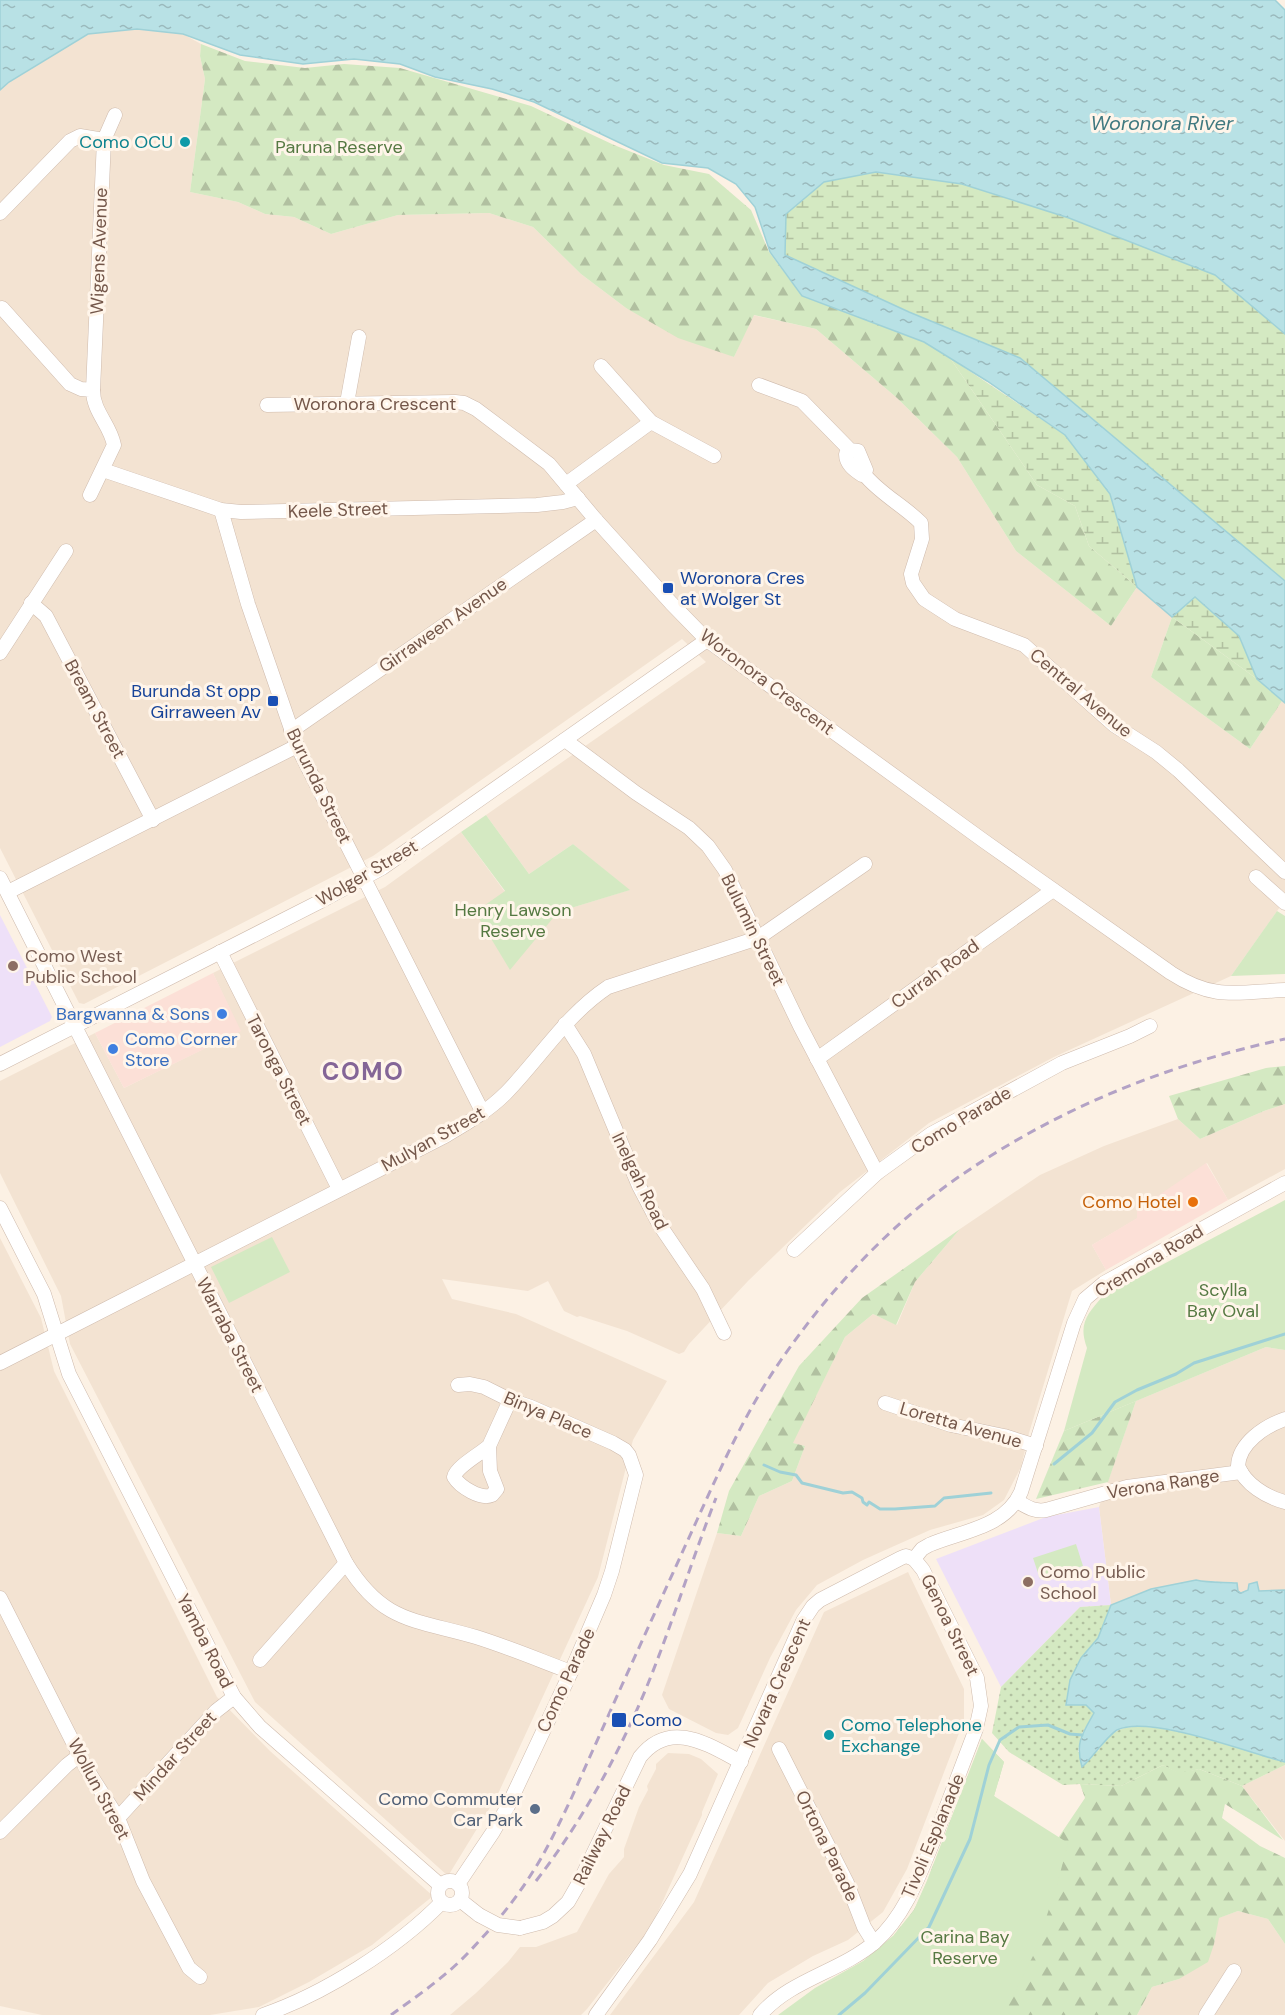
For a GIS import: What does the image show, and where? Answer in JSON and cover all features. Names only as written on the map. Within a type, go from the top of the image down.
[{"type":"street","name":"Wigens Avenue","points":[[103,470],[114,445],[111,434],[94,403],[93,390],[104,140],[115,114]]},
{"type":"street","points":[[0,213],[70,141],[80,136],[104,140]]},
{"type":"street","points":[[2,308],[70,384],[81,389],[93,390]]},
{"type":"street","points":[[347,403],[359,337]]},
{"type":"street","points":[[602,366],[651,422],[714,456]]},
{"type":"street","name":"Central Avenue","points":[[759,386],[802,400],[850,450],[846,454],[849,464],[862,475],[864,474],[882,494],[908,510],[921,523],[922,539],[911,574],[917,591],[924,599],[955,619],[1017,642],[1029,649],[1114,725],[1156,752],[1178,770],[1285,872]]},
{"type":"street","name":"Woronora Crescent","points":[[267,405],[464,403],[476,409],[549,464],[596,520],[707,640],[984,841],[1171,973],[1196,988],[1231,994],[1285,990]]},
{"type":"street","points":[[566,484],[651,422]]},
{"type":"street","points":[[90,495],[103,470]]},
{"type":"street","name":"Keele Street","points":[[103,470],[221,510],[241,512],[537,505],[578,498]]},
{"type":"street","name":"Burunda Street","points":[[221,510],[248,604],[297,746],[483,1113]]},
{"type":"street","name":"Girraween Avenue","points":[[291,731],[596,520]]},
{"type":"street","points":[[0,653],[66,551]]},
{"type":"street","name":"Bream Street","points":[[31,603],[46,616],[153,820]]},
{"type":"street","name":"Wolger Street","points":[[0,1064],[365,878],[405,853],[707,640]]},
{"type":"street","name":"Bulumin Street","points":[[565,740],[636,793],[689,828],[708,846],[725,870],[817,1059],[877,1173]]},
{"type":"street","points":[[8,892],[297,746]]},
{"type":"street","name":"Mulyan Street","points":[[0,1363],[445,1136],[483,1113],[506,1092],[588,1000],[608,987],[758,938],[865,864]]},
{"type":"street","points":[[1256,877],[1285,903]]},
{"type":"street","name":"Warraba Street","points":[[0,878],[356,1580],[369,1595],[402,1617],[477,1638],[571,1672]]},
{"type":"street","name":"Currah Road","points":[[817,1059],[1053,890]]},
{"type":"street","name":"Taronga Street","points":[[220,952],[339,1189]]},
{"type":"street","name":"Inelgah Road","points":[[565,1024],[584,1054],[621,1147],[644,1195],[659,1224],[703,1289],[724,1333]]},
{"type":"street","name":"Como Parade","points":[[794,1250],[877,1173],[931,1134],[1062,1063],[1150,1026]]},
{"type":"street","name":"Cremona Road","points":[[1036,1446],[1074,1323],[1085,1299],[1109,1280],[1285,1183]]},
{"type":"street","name":"Yamba Road","points":[[0,1208],[44,1294],[69,1374],[234,1697],[260,1727],[440,1885]]},
{"type":"street","name":"Binya Place","points":[[458,1385],[477,1384],[531,1407],[613,1443],[625,1450],[633,1461]]},
{"type":"street","points":[[489,1446],[510,1400]]},
{"type":"street","name":"Loretta Avenue","points":[[885,1403],[951,1425],[1004,1436],[1036,1446]]},
{"type":"street","name":"Verona Range","points":[[1285,1419],[1269,1426],[1247,1444],[1238,1459],[1240,1472],[1261,1491],[1276,1500],[1285,1502]]},
{"type":"street","name":"Novara Crescent","points":[[596,2015],[650,1940],[685,1883],[803,1622],[813,1606],[830,1594],[901,1558],[906,1556],[914,1558],[929,1545],[998,1520],[1017,1501],[1036,1446]]},
{"type":"street","name":"Como Parade","points":[[458,1884],[501,1818],[597,1612],[612,1571],[636,1482],[633,1461]]},
{"type":"street","name":"Verona Range","points":[[1017,1501],[1031,1509],[1046,1510],[1128,1487],[1240,1472]]},
{"type":"street","name":"Genoa Street","points":[[914,1558],[923,1570],[977,1678],[981,1706],[976,1730]]},
{"type":"street","points":[[260,1660],[346,1563]]},
{"type":"street","name":"Wollun Street","points":[[0,1598],[80,1755],[118,1818],[143,1881],[189,1968],[200,1977]]},
{"type":"street","name":"Mindar Street","points":[[118,1818],[216,1711],[234,1697]]},
{"type":"street","name":"Tivoli Esplanade","points":[[760,2015],[799,1983],[848,1960],[874,1942],[897,1918],[912,1891],[976,1730]]},
{"type":"street","name":"Railway Road","points":[[460,1900],[478,1915],[498,1925],[520,1928],[543,1922],[568,1902],[640,1757],[653,1744],[668,1737],[684,1737],[700,1742],[741,1762]]},
{"type":"street","name":"Ortona Parade","points":[[779,1749],[847,1883],[864,1927],[874,1942]]},
{"type":"street","points":[[0,1833],[67,1765],[80,1755]]},
{"type":"street","points":[[451,1880],[458,1884],[462,1890],[460,1900],[453,1904],[442,1902],[438,1892],[440,1885],[451,1880]]},
{"type":"street","points":[[263,2015],[321,1990],[359,1967],[408,1932],[442,1902]]},
{"type":"street","points":[[1206,2015],[1234,1971]]},
{"type":"shaded area","points":[[137,29],[183,34],[201,44],[200,56],[205,79],[190,192],[238,202],[265,214],[294,217],[331,234],[398,215],[489,213],[533,227],[581,274],[626,308],[734,357],[753,315],[816,329],[897,398],[957,457],[1016,551],[1111,626],[1137,587],[1172,617],[1151,677],[1250,749],[1282,701],[1285,703],[1285,900],[1231,976],[1054,1057],[929,1123],[840,1192],[748,1281],[684,1352],[679,1354],[627,1331],[564,1311],[548,1281],[528,1291],[442,1279],[452,1299],[516,1314],[667,1381],[633,1440],[598,1577],[497,1796],[448,1876],[255,1702],[70,1344],[61,1296],[0,1173],[0,1081],[95,1033],[124,1088],[240,1031],[213,973],[385,887],[461,832],[505,892],[558,912],[629,890],[573,844],[529,874],[486,815],[706,662],[682,639],[373,856],[84,1004],[79,1003],[0,848],[0,90],[8,82],[88,34]]},
{"type":"shaded area","name":"Como West Public School","points":[[0,915],[52,1017],[50,1021],[0,1047]]},
{"type":"shaded area","points":[[213,973],[241,1031],[124,1088],[95,1033]]},
{"type":"shaded area","points":[[1285,1104],[1285,1169],[1228,1200],[1207,1163],[1138,1218],[1092,1245],[1106,1270],[1072,1291],[1021,1467],[1004,1500],[983,1515],[930,1530],[863,1560],[817,1585],[796,1610],[770,1658],[738,1728],[728,1735],[716,1733],[669,1709],[662,1695],[717,1533],[741,1536],[759,1496],[792,1481],[805,1446],[792,1443],[845,1337],[873,1314],[897,1325],[915,1282],[960,1229],[1040,1175],[1104,1146],[1178,1119],[1200,1139]]},
{"type":"shaded area","points":[[1206,1163],[1228,1200],[1106,1270],[1092,1245],[1137,1218],[1137,1210]]},
{"type":"shaded area","points":[[0,1238],[41,1318],[54,1371],[217,1697],[270,1751],[433,1896],[372,1945],[309,1982],[259,2007],[210,2015],[42,2015],[0,2006]]},
{"type":"shaded area","points":[[1266,1347],[1285,1350],[1285,1590],[1259,1591],[1257,1583],[1241,1593],[1215,1581],[1208,1583],[1196,1580],[1151,1589],[1111,1605],[1099,1507],[1136,1401]]},
{"type":"shaded area","name":"Como Public School","points":[[1099,1507],[1111,1605],[1080,1607],[1001,1687],[936,1559],[1046,1517]]},
{"type":"shaded area","points":[[908,1572],[964,1689],[964,1720],[907,1869],[883,1912],[848,1940],[813,1956],[768,1983],[739,2015],[610,2015],[694,1902],[824,1612]]},
{"type":"shaded area","points":[[668,1753],[689,1754],[701,1759],[718,1774],[651,1927],[587,2009],[581,2015],[450,2015],[508,1962],[520,1947],[536,1947],[577,1932],[609,1874],[624,1857],[624,1849],[656,1764]]},
{"type":"shaded area","points":[[1285,1765],[1285,1841],[1242,1786]]},
{"type":"shaded area","points":[[1238,1911],[1268,1919],[1285,1944],[1285,2015],[1137,2015],[1152,1987],[1179,1979],[1214,1944],[1218,1918]]},
{"type":"green space","name":"Paruna Reserve","points":[[201,44],[245,61],[305,68],[344,64],[400,68],[531,106],[614,145],[664,165],[709,174],[751,210],[769,252],[802,296],[924,342],[950,358],[1037,485],[1075,506],[1089,546],[1137,587],[1111,626],[1016,551],[957,457],[897,398],[816,329],[754,315],[734,357],[678,338],[626,308],[581,274],[533,227],[489,213],[398,215],[331,234],[294,217],[265,214],[238,202],[190,192],[205,79],[200,56]]},
{"type":"green space","points":[[876,172],[962,184],[1069,218],[1215,275],[1285,334],[1285,581],[1020,358],[909,312],[785,256],[786,214],[824,182]]},
{"type":"green space","points":[[950,358],[1065,435],[1110,494],[1137,587],[1089,546],[1075,506],[1037,485]]},
{"type":"green space","points":[[1195,597],[1239,636],[1257,679],[1172,617]]},
{"type":"green space","points":[[1172,617],[1257,679],[1282,701],[1250,749],[1151,677]]},
{"type":"green space","name":"Henry Lawson Reserve","points":[[486,815],[529,874],[573,844],[630,890],[558,912],[510,970],[475,912],[505,891],[461,832]]},
{"type":"green space","points":[[1277,911],[1285,916],[1285,974],[1231,976]]},
{"type":"green space","points":[[1285,1066],[1285,1104],[1200,1139],[1178,1119],[1169,1096],[1266,1068]]},
{"type":"green space","name":"Scylla Bay Oval","points":[[1285,1200],[1285,1350],[1266,1347],[1064,1431],[1087,1348],[1084,1340],[1084,1326],[1092,1308],[1103,1296]]},
{"type":"green space","points":[[960,1229],[915,1282],[896,1325],[873,1314],[845,1337],[793,1443],[805,1446],[792,1481],[759,1496],[741,1536],[717,1533],[729,1491],[799,1366],[862,1298]]},
{"type":"green space","points":[[272,1237],[290,1272],[229,1303],[211,1267]]},
{"type":"green space","points":[[1136,1401],[1108,1482],[1036,1499],[1064,1431]]},
{"type":"green space","points":[[1076,1544],[1083,1566],[1040,1579],[1033,1558]]},
{"type":"green space","points":[[1111,1605],[1098,1638],[1081,1658],[1086,1705],[1094,1713],[1081,1735],[1078,1752],[1098,1751],[1117,1731],[1132,1727],[1152,1727],[1200,1737],[1285,1762],[1285,1765],[1242,1786],[1199,1769],[1179,1774],[1163,1765],[1121,1786],[1063,1785],[1009,1752],[992,1733],[1001,1687],[1080,1607]]},
{"type":"green space","points":[[982,1739],[1004,1762],[994,1796],[1050,1850],[1085,1798],[1080,1784],[1121,1786],[1163,1765],[1179,1773],[1199,1769],[1242,1786],[1283,1840],[1225,1804],[1222,1818],[1260,1846],[1285,1858],[1285,1944],[1268,1919],[1238,1911],[1219,1918],[1208,1962],[1179,1979],[1152,1987],[1137,2015],[952,2015],[894,1935],[914,1910]]},
{"type":"green space","name":"Carina Bay Reserve","points":[[982,1739],[1004,1762],[994,1796],[1068,1843],[1034,1954],[1003,2015],[778,2015],[815,1988],[863,1961],[894,1935],[914,1910]]},
{"type":"water","name":"Woronora River","points":[[0,0],[1275,0],[1285,10],[1285,334],[1215,275],[1069,218],[962,184],[876,172],[824,182],[786,214],[785,255],[909,312],[1020,358],[1285,581],[1285,703],[1257,679],[1239,636],[1195,597],[1172,617],[1137,587],[1110,494],[1065,435],[987,381],[924,342],[802,296],[770,252],[755,207],[736,184],[708,168],[662,163],[534,102],[492,89],[435,77],[400,64],[354,59],[303,64],[240,55],[183,34],[137,29],[88,34],[9,82],[0,90]]},
{"type":"water","points":[[1196,1580],[1237,1583],[1238,1591],[1241,1593],[1248,1590],[1249,1584],[1257,1582],[1259,1591],[1285,1590],[1285,1762],[1175,1731],[1132,1726],[1113,1733],[1082,1767],[1079,1751],[1081,1739],[1094,1713],[1086,1705],[1066,1705],[1070,1680],[1081,1658],[1098,1638],[1111,1605],[1151,1589]]},
{"type":"waterway","points":[[1054,1464],[1092,1433],[1115,1402],[1176,1374],[1194,1363],[1285,1334]]},
{"type":"waterway","points":[[764,1465],[780,1472],[796,1475],[802,1483],[843,1493],[852,1492],[862,1498],[867,1505],[869,1502],[880,1509],[935,1506],[944,1498],[991,1493]]},
{"type":"waterway","points":[[839,2015],[865,1993],[929,1927],[970,1839],[989,1765],[1000,1740],[1019,1727],[1048,1725],[1070,1734],[1082,1735]]},
{"type":"railway","points":[[391,2015],[440,1978],[467,1954],[510,1905],[525,1884],[553,1837],[706,1499],[746,1418],[781,1360],[820,1307],[842,1282],[889,1234],[939,1191],[1040,1127],[1159,1074],[1285,1039]]},
{"type":"railway","points":[[536,1881],[582,1814],[610,1766],[634,1716],[664,1643],[716,1498]]},
{"type":"place","name":"Como OCU","points":[[185,142]]},
{"type":"place","name":"Woronora Cres at Wolger St","points":[[668,588]]},
{"type":"place","name":"Burunda St opp Girraween Av","points":[[273,701]]},
{"type":"place","name":"Como West Public School","points":[[13,966]]},
{"type":"place","name":"Bargwanna & Sons","points":[[222,1014]]},
{"type":"place","name":"Como Corner Store","points":[[113,1049]]},
{"type":"place","name":"Como Hotel","points":[[1193,1202]]},
{"type":"place","name":"Como Public School","points":[[1028,1582]]},
{"type":"place","name":"Como","points":[[619,1720]]},
{"type":"place","name":"Como Telephone Exchange","points":[[829,1735]]},
{"type":"place","name":"Como Commuter Car Park","points":[[535,1809]]},
{"type":"district","name":"COMO","points":[[363,1072]]}]
